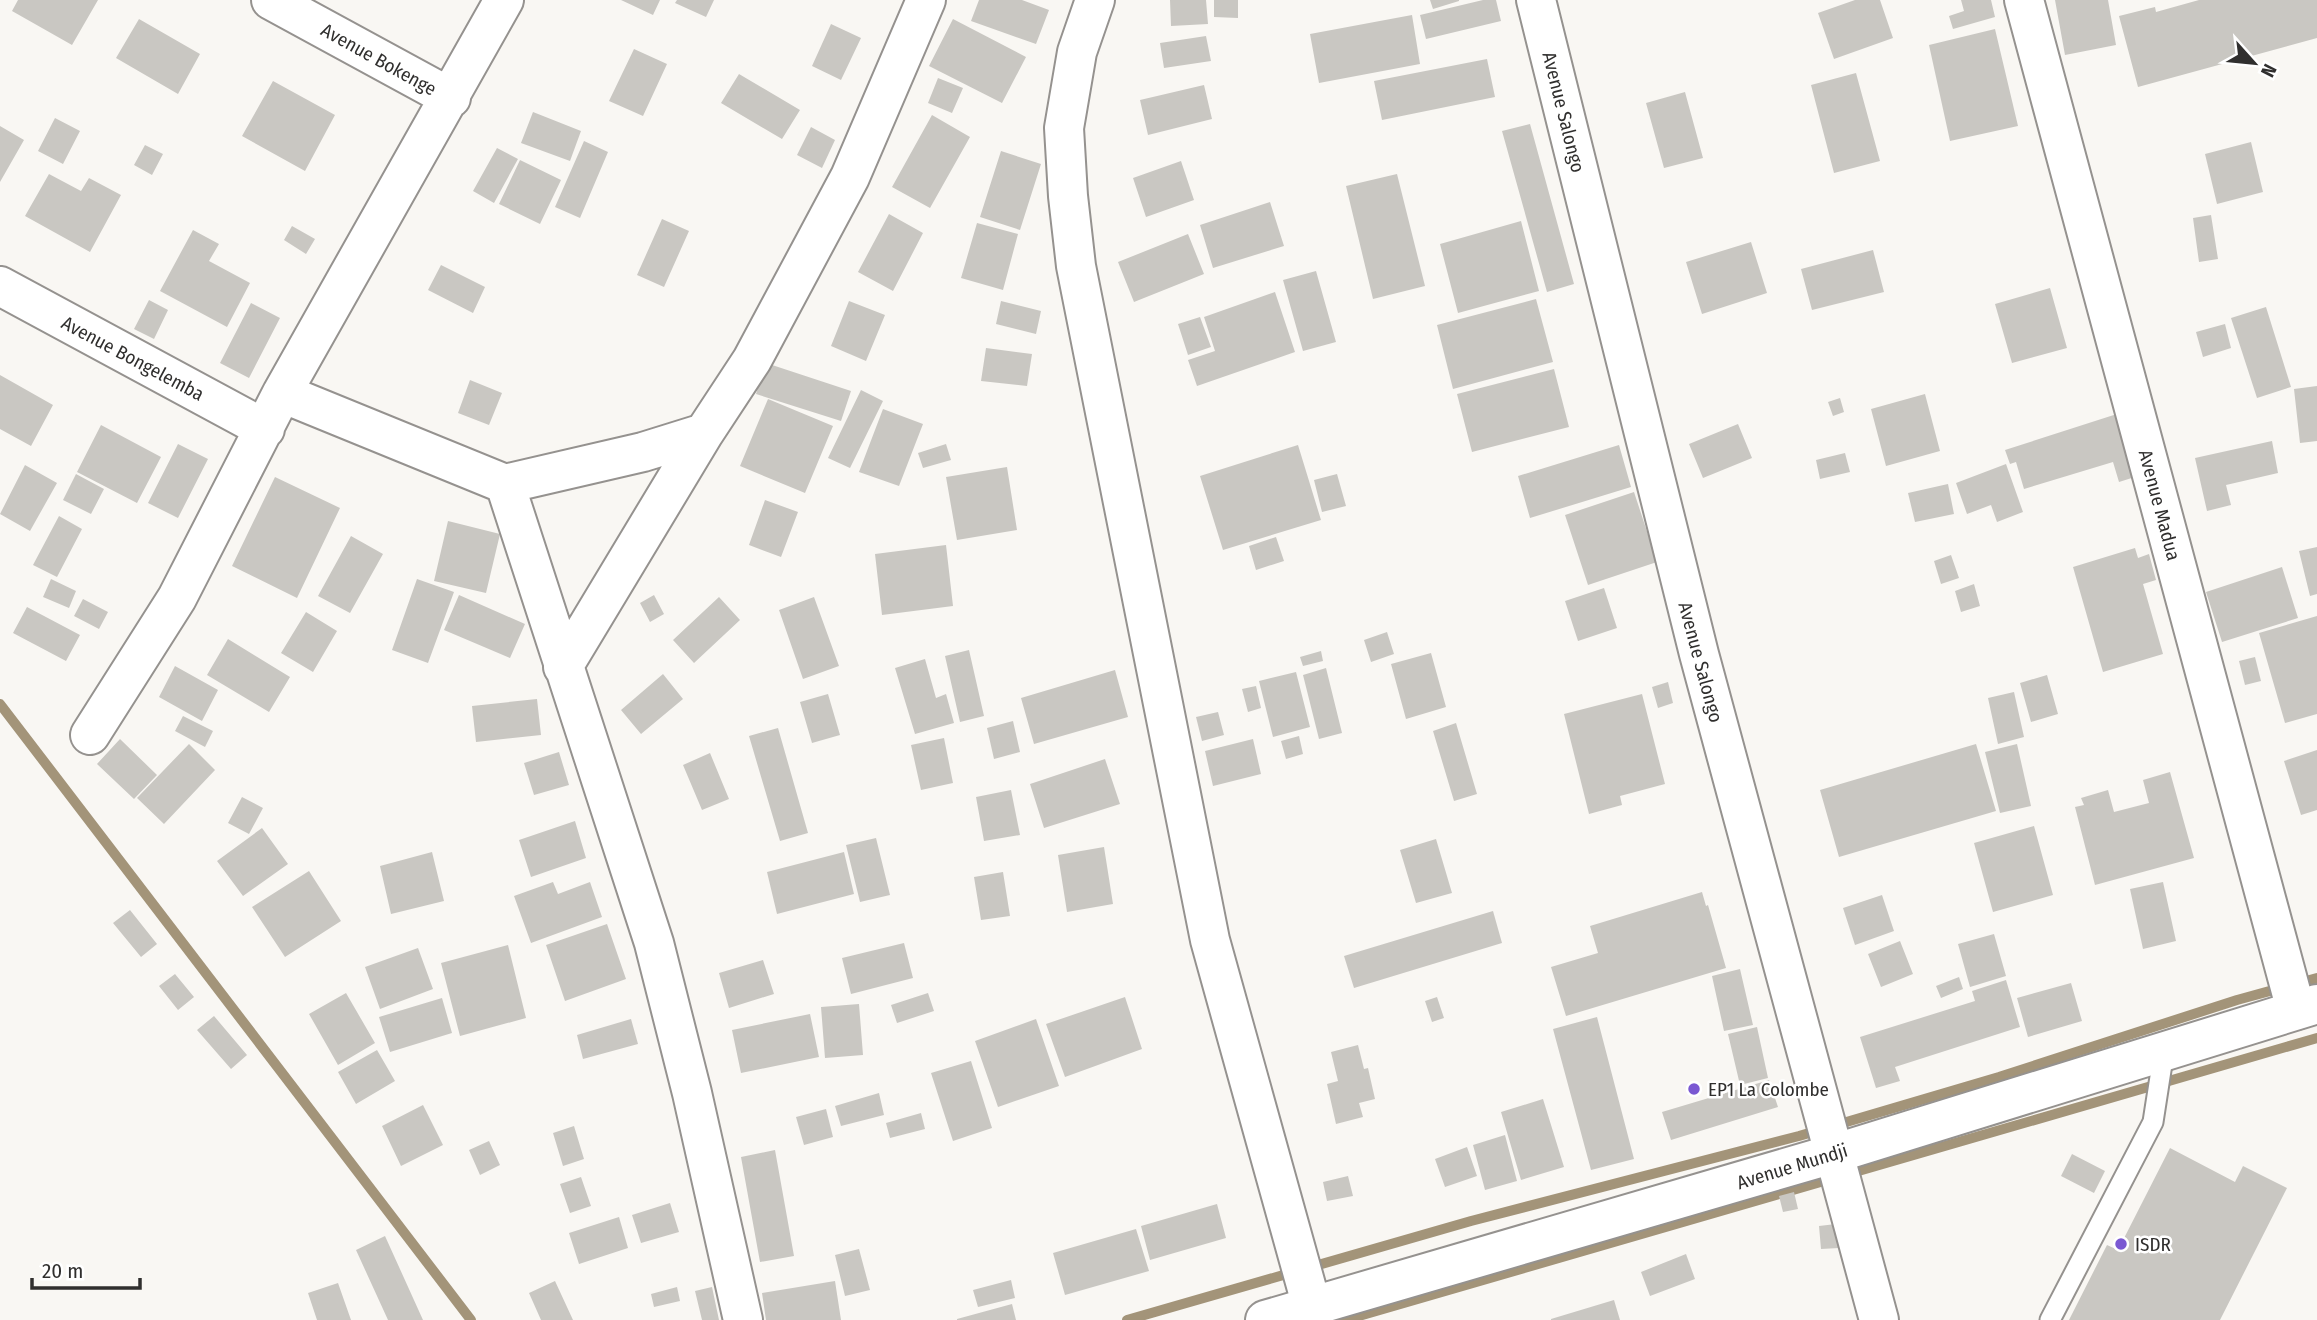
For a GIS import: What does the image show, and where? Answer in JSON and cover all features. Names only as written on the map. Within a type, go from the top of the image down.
[{"type":"street","name":"Avenue Bokenge","points":[[271,0],[451,98]]},
{"type":"street","points":[[90,735],[177,598],[282,393],[504,0]]},
{"type":"street","points":[[564,667],[704,433],[752,360],[850,177],[926,0]]},
{"type":"street","points":[[1095,0],[1077,52],[1064,128],[1076,266],[1210,940],[1312,1307]]},
{"type":"street","name":"Avenue Salongo","points":[[1536,0],[1699,654],[1880,1320]]},
{"type":"street","name":"Avenue Madua","points":[[2024,0],[2306,1007]]},
{"type":"street","name":"Avenue Bongelemba","points":[[0,286],[265,429]]},
{"type":"street","points":[[282,393],[505,484],[643,452],[704,433]]},
{"type":"street","points":[[505,484],[654,943],[692,1093],[743,1320]]},
{"type":"street","name":"Avenue Mundji","points":[[1265,1320],[1833,1154],[2306,1007]]},
{"type":"lane","points":[[2050,1320],[2153,1122],[2164,1051]]},
{"type":"building","points":[[18,0],[98,0],[72,45],[12,11]]},
{"type":"building","points":[[621,0],[660,0],[653,15]]},
{"type":"building","points":[[677,0],[714,0],[706,17],[675,3]]},
{"type":"building","points":[[979,0],[1022,0],[1049,10],[1036,44],[971,21]]},
{"type":"building","points":[[1170,0],[1206,0],[1208,24],[1171,26]]},
{"type":"building","points":[[1214,0],[1238,0],[1238,18],[1214,17]]},
{"type":"building","points":[[1430,0],[1459,0],[1459,1],[1433,9]]},
{"type":"building","points":[[1483,0],[1496,0],[1501,21],[1426,39],[1420,15]]},
{"type":"building","points":[[1855,0],[1880,0],[1893,38],[1834,59],[1818,13]]},
{"type":"building","points":[[1961,0],[1991,0],[1995,17],[1953,29],[1949,16],[1964,11]]},
{"type":"building","points":[[2055,0],[2108,0],[2116,45],[2065,55]]},
{"type":"building","points":[[2199,0],[2317,0],[2317,38],[2138,87],[2119,16],[2155,7],[2156,12]]},
{"type":"building","points":[[1412,15],[1420,64],[1319,83],[1310,34]]},
{"type":"building","points":[[139,19],[200,54],[178,94],[116,58]]},
{"type":"building","points":[[953,19],[1026,57],[1002,103],[929,66]]},
{"type":"building","points":[[831,24],[861,38],[841,80],[812,66]]},
{"type":"building","points":[[1995,29],[2018,126],[1950,141],[1929,45]]},
{"type":"building","points":[[1206,36],[1211,61],[1164,68],[1160,43]]},
{"type":"building","points":[[634,49],[667,64],[643,116],[609,101]]},
{"type":"building","points":[[1487,59],[1495,97],[1382,120],[1374,81]]},
{"type":"building","points":[[1856,73],[1880,161],[1834,173],[1811,85]]},
{"type":"building","points":[[739,74],[800,110],[782,139],[721,103]]},
{"type":"building","points":[[938,78],[963,88],[952,113],[928,103]]},
{"type":"building","points":[[273,81],[335,115],[305,171],[242,136]]},
{"type":"building","points":[[1204,85],[1212,119],[1148,135],[1140,100]]},
{"type":"building","points":[[1685,92],[1703,158],[1664,168],[1646,103]]},
{"type":"building","points":[[533,112],[581,131],[570,161],[521,143]]},
{"type":"building","points":[[932,115],[970,137],[930,208],[892,187]]},
{"type":"building","points":[[55,118],[80,131],[63,164],[38,151]]},
{"type":"building","points":[[1530,124],[1574,284],[1547,292],[1502,131]]},
{"type":"building","points":[[0,126],[24,140],[0,182]]},
{"type":"building","points":[[811,127],[835,140],[822,168],[797,155]]},
{"type":"building","points":[[584,141],[608,152],[580,218],[555,207]]},
{"type":"building","points":[[2251,142],[2263,192],[2217,204],[2205,154]]},
{"type":"building","points":[[145,145],[163,154],[152,175],[134,165]]},
{"type":"building","points":[[497,148],[518,159],[494,203],[473,191]]},
{"type":"building","points":[[1001,151],[1041,164],[1020,230],[980,217]]},
{"type":"building","points":[[520,160],[561,180],[540,224],[499,204]]},
{"type":"building","points":[[1181,161],[1194,200],[1146,217],[1133,178]]},
{"type":"building","points":[[49,174],[81,191],[89,178],[121,195],[90,252],[25,216]]},
{"type":"building","points":[[1397,174],[1425,286],[1373,299],[1346,186]]},
{"type":"building","points":[[1270,202],[1284,246],[1213,268],[1200,225]]},
{"type":"building","points":[[889,214],[923,233],[893,291],[858,272]]},
{"type":"building","points":[[2211,215],[2218,259],[2199,262],[2193,218]]},
{"type":"building","points":[[662,219],[689,231],[664,287],[637,275]]},
{"type":"building","points":[[1521,221],[1539,291],[1458,313],[1440,244]]},
{"type":"building","points":[[977,223],[1018,234],[1003,290],[961,278]]},
{"type":"building","points":[[292,226],[315,239],[306,254],[284,240]]},
{"type":"building","points":[[193,230],[219,244],[209,261],[250,283],[227,327],[160,291]]},
{"type":"building","points":[[1188,234],[1204,274],[1134,302],[1118,262]]},
{"type":"building","points":[[1751,242],[1767,293],[1702,314],[1686,262]]},
{"type":"building","points":[[1873,250],[1884,292],[1812,310],[1801,269]]},
{"type":"building","points":[[441,265],[485,287],[473,313],[428,290]]},
{"type":"building","points":[[1316,271],[1336,342],[1303,351],[1283,280]]},
{"type":"building","points":[[2050,288],[2067,348],[2012,363],[1995,304]]},
{"type":"building","points":[[1275,292],[1295,352],[1197,386],[1188,360],[1215,351],[1204,317]]},
{"type":"building","points":[[1536,299],[1553,362],[1453,389],[1437,325]]},
{"type":"building","points":[[149,300],[168,310],[154,339],[134,329]]},
{"type":"building","points":[[849,301],[885,315],[866,361],[831,346]]},
{"type":"building","points":[[1001,301],[1041,311],[1036,334],[996,324]]},
{"type":"building","points":[[251,303],[280,318],[249,378],[220,363]]},
{"type":"building","points":[[2266,307],[2291,387],[2257,398],[2231,318]]},
{"type":"building","points":[[1200,317],[1211,347],[1188,355],[1178,324]]},
{"type":"building","points":[[2225,324],[2231,348],[2203,357],[2196,332]]},
{"type":"building","points":[[986,348],[1032,354],[1027,386],[981,381]]},
{"type":"building","points":[[766,363],[851,391],[841,421],[756,394]]},
{"type":"building","points":[[1554,369],[1569,427],[1472,452],[1457,394]]},
{"type":"building","points":[[0,375],[53,405],[31,446],[0,429]]},
{"type":"building","points":[[470,380],[502,393],[489,425],[458,413]]},
{"type":"building","points":[[2317,386],[2317,441],[2300,443],[2294,389]]},
{"type":"building","points":[[861,390],[883,401],[850,468],[828,458]]},
{"type":"building","points":[[1925,394],[1940,451],[1886,466],[1871,409]]},
{"type":"building","points":[[1840,398],[1844,412],[1833,416],[1828,402]]},
{"type":"building","points":[[768,399],[833,426],[805,493],[740,466]]},
{"type":"building","points":[[883,409],[923,424],[899,486],[859,472]]},
{"type":"building","points":[[2120,413],[2138,476],[2119,482],[2113,462],[2024,489],[2016,462],[2010,464],[2005,450]]},
{"type":"building","points":[[1738,424],[1752,458],[1703,478],[1689,444]]},
{"type":"building","points":[[101,425],[161,457],[137,503],[77,472]]},
{"type":"building","points":[[2272,441],[2278,473],[2226,485],[2231,505],[2207,511],[2195,458]]},
{"type":"building","points":[[178,444],[208,459],[178,518],[148,503]]},
{"type":"building","points":[[946,444],[951,460],[923,468],[918,453]]},
{"type":"building","points":[[1298,445],[1321,520],[1223,550],[1200,476]]},
{"type":"building","points":[[1619,445],[1631,487],[1530,518],[1518,476]]},
{"type":"building","points":[[1845,453],[1850,472],[1820,479],[1816,460]]},
{"type":"building","points":[[2006,464],[2023,512],[1997,522],[1991,505],[1967,514],[1956,483]]},
{"type":"building","points":[[25,465],[57,483],[30,531],[0,514]]},
{"type":"building","points":[[1007,467],[1017,530],[957,540],[946,477]]},
{"type":"building","points":[[76,474],[104,489],[91,514],[63,500]]},
{"type":"building","points":[[1337,474],[1346,506],[1322,512],[1314,480]]},
{"type":"building","points":[[275,477],[340,508],[297,598],[232,566]]},
{"type":"building","points":[[1948,484],[1954,514],[1915,522],[1908,493]]},
{"type":"building","points":[[1634,492],[1657,562],[1588,585],[1565,515]]},
{"type":"building","points":[[765,500],[798,512],[781,557],[749,545]]},
{"type":"building","points":[[59,516],[82,529],[57,577],[33,565]]},
{"type":"building","points":[[448,521],[500,534],[486,593],[434,581]]},
{"type":"building","points":[[351,536],[383,554],[350,613],[318,596]]},
{"type":"building","points":[[1276,537],[1284,561],[1256,570],[1249,546]]},
{"type":"building","points":[[946,545],[953,606],[882,615],[875,554]]},
{"type":"building","points":[[2317,547],[2317,594],[2310,596],[2299,551]]},
{"type":"building","points":[[2135,548],[2138,558],[2149,554],[2156,580],[2143,584],[2163,654],[2103,672],[2073,567]]},
{"type":"building","points":[[1951,555],[1959,578],[1941,584],[1934,561]]},
{"type":"building","points":[[2282,567],[2298,618],[2222,642],[2206,592]]},
{"type":"building","points":[[51,579],[76,591],[69,608],[43,597]]},
{"type":"building","points":[[417,579],[454,592],[428,663],[392,650]]},
{"type":"building","points":[[1974,584],[1980,606],[1961,612],[1955,591]]},
{"type":"building","points":[[1604,588],[1617,628],[1578,641],[1565,601]]},
{"type":"building","points":[[459,595],[525,624],[510,658],[444,630]]},
{"type":"building","points":[[654,595],[664,614],[650,622],[640,603]]},
{"type":"building","points":[[719,597],[740,620],[694,663],[673,640]]},
{"type":"building","points":[[814,597],[839,666],[803,679],[779,610]]},
{"type":"building","points":[[83,599],[108,612],[99,629],[74,616]]},
{"type":"building","points":[[27,607],[80,635],[66,661],[13,633]]},
{"type":"building","points":[[306,612],[337,631],[313,672],[281,653]]},
{"type":"building","points":[[2317,616],[2317,714],[2285,723],[2259,633]]},
{"type":"building","points":[[1387,632],[1394,654],[1371,662],[1364,640]]},
{"type":"building","points":[[228,639],[290,677],[269,712],[207,675]]},
{"type":"building","points":[[969,650],[984,716],[960,722],[945,656]]},
{"type":"building","points":[[1321,651],[1323,661],[1303,666],[1300,657]]},
{"type":"building","points":[[1431,653],[1446,707],[1406,719],[1391,664]]},
{"type":"building","points":[[2255,657],[2261,681],[2245,685],[2239,661]]},
{"type":"building","points":[[925,659],[936,698],[946,694],[954,723],[915,734],[895,668]]},
{"type":"building","points":[[175,666],[218,690],[202,721],[159,697]]},
{"type":"building","points":[[1326,668],[1342,733],[1319,739],[1303,675]]},
{"type":"building","points":[[1115,670],[1128,717],[1034,744],[1021,698]]},
{"type":"building","points":[[1296,672],[1310,727],[1273,737],[1259,681]]},
{"type":"building","points":[[663,674],[683,699],[641,734],[621,710]]},
{"type":"building","points":[[2047,675],[2058,714],[2031,722],[2020,683]]},
{"type":"building","points":[[1668,682],[1673,703],[1658,708],[1652,687]]},
{"type":"building","points":[[1256,686],[1261,708],[1248,712],[1242,689]]},
{"type":"building","points":[[2014,692],[2024,737],[1998,744],[1988,698]]},
{"type":"building","points":[[828,694],[840,735],[812,743],[800,702]]},
{"type":"building","points":[[1642,694],[1665,784],[1620,796],[1622,805],[1589,814],[1564,714]]},
{"type":"building","points":[[537,699],[541,735],[476,742],[472,706]]},
{"type":"building","points":[[1218,712],[1224,735],[1202,741],[1196,717]]},
{"type":"building","points":[[183,716],[213,731],[205,747],[175,731]]},
{"type":"building","points":[[1013,721],[1020,752],[994,759],[987,728]]},
{"type":"building","points":[[1456,723],[1477,794],[1454,801],[1433,731]]},
{"type":"building","points":[[778,728],[808,833],[780,841],[749,736]]},
{"type":"building","points":[[1299,736],[1303,754],[1286,759],[1281,741]]},
{"type":"building","points":[[944,738],[953,783],[921,790],[911,745]]},
{"type":"building","points":[[120,739],[157,775],[134,799],[97,764]]},
{"type":"building","points":[[1253,739],[1261,774],[1213,786],[1205,751]]},
{"type":"building","points":[[189,744],[215,770],[164,824],[137,798]]},
{"type":"building","points":[[1976,744],[1996,811],[1839,857],[1820,790]]},
{"type":"building","points":[[2017,744],[2031,806],[2000,813],[1985,752]]},
{"type":"building","points":[[2317,750],[2317,810],[2301,815],[2284,761]]},
{"type":"building","points":[[559,752],[569,785],[534,795],[524,763]]},
{"type":"building","points":[[710,753],[729,799],[702,810],[683,765]]},
{"type":"building","points":[[1105,759],[1120,804],[1044,828],[1030,784]]},
{"type":"building","points":[[2170,772],[2194,858],[2095,885],[2075,807],[2084,805],[2081,798],[2108,790],[2114,812],[2149,803],[2143,780]]},
{"type":"building","points":[[1011,790],[1020,835],[984,841],[976,797]]},
{"type":"building","points":[[242,797],[263,808],[249,834],[228,823]]},
{"type":"building","points":[[575,821],[586,858],[531,877],[519,840]]},
{"type":"building","points":[[2034,826],[2053,895],[1993,912],[1974,843]]},
{"type":"building","points":[[262,828],[288,864],[243,896],[217,861]]},
{"type":"building","points":[[876,838],[890,895],[860,902],[846,845]]},
{"type":"building","points":[[1436,839],[1452,893],[1416,903],[1400,850]]},
{"type":"building","points":[[1104,847],[1113,904],[1067,912],[1058,855]]},
{"type":"building","points":[[432,852],[444,901],[391,914],[380,866]]},
{"type":"building","points":[[844,852],[854,894],[777,914],[767,872]]},
{"type":"building","points":[[309,871],[341,921],[285,957],[252,907]]},
{"type":"building","points":[[1003,872],[1010,916],[981,920],[974,877]]},
{"type":"building","points":[[553,882],[558,894],[590,882],[602,917],[531,943],[514,896]]},
{"type":"building","points":[[2163,882],[2176,941],[2143,949],[2130,889]]},
{"type":"building","points":[[1702,892],[1726,968],[1566,1016],[1551,967],[1598,953],[1590,926]]},
{"type":"building","points":[[1882,895],[1894,931],[1855,945],[1843,908]]},
{"type":"building","points":[[130,910],[157,944],[141,957],[113,923]]},
{"type":"building","points":[[1493,911],[1502,943],[1354,988],[1344,956]]},
{"type":"building","points":[[607,924],[626,979],[565,1001],[546,945]]},
{"type":"building","points":[[1994,934],[2006,976],[1970,987],[1958,944]]},
{"type":"building","points":[[1900,941],[1913,974],[1881,987],[1868,954]]},
{"type":"building","points":[[904,943],[913,978],[851,994],[842,958]]},
{"type":"building","points":[[508,945],[526,1018],[460,1036],[441,963]]},
{"type":"building","points":[[418,948],[433,989],[380,1009],[365,967]]},
{"type":"building","points":[[763,960],[774,994],[729,1008],[719,973]]},
{"type":"building","points":[[1740,969],[1753,1025],[1724,1031],[1712,976]]},
{"type":"building","points":[[175,974],[194,997],[178,1010],[159,986]]},
{"type":"building","points":[[1959,977],[1963,989],[1941,998],[1936,986]]},
{"type":"building","points":[[2006,980],[2020,1027],[1895,1067],[1900,1081],[1876,1088],[1860,1037],[1975,1001],[1972,991]]},
{"type":"building","points":[[2071,983],[2082,1021],[2028,1037],[2017,998]]},
{"type":"building","points":[[346,993],[375,1043],[338,1065],[309,1014]]},
{"type":"building","points":[[928,993],[934,1011],[897,1023],[891,1005]]},
{"type":"building","points":[[1125,997],[1142,1049],[1065,1077],[1046,1024]]},
{"type":"building","points":[[1437,997],[1444,1018],[1432,1022],[1425,1001]]},
{"type":"building","points":[[442,998],[452,1033],[390,1052],[379,1017]]},
{"type":"building","points":[[859,1004],[863,1055],[825,1058],[821,1007]]},
{"type":"building","points":[[810,1014],[819,1057],[741,1073],[732,1030]]},
{"type":"building","points":[[214,1016],[247,1055],[231,1069],[197,1030]]},
{"type":"building","points":[[1597,1017],[1634,1159],[1591,1170],[1553,1029]]},
{"type":"building","points":[[631,1019],[638,1044],[583,1059],[577,1035]]},
{"type":"building","points":[[1036,1019],[1059,1086],[998,1107],[975,1041]]},
{"type":"building","points":[[1757,1027],[1768,1078],[1740,1085],[1728,1034]]},
{"type":"building","points":[[1358,1045],[1364,1069],[1368,1068],[1375,1099],[1359,1103],[1363,1117],[1336,1124],[1327,1084],[1338,1081],[1331,1052]]},
{"type":"building","points":[[377,1050],[395,1081],[356,1104],[338,1072]]},
{"type":"building","points":[[971,1061],[992,1128],[953,1141],[931,1073]]},
{"type":"building","points":[[1769,1080],[1778,1107],[1671,1140],[1662,1112]]},
{"type":"building","points":[[879,1093],[884,1115],[841,1126],[835,1106]]},
{"type":"building","points":[[1543,1099],[1564,1167],[1521,1180],[1501,1112]]},
{"type":"building","points":[[423,1105],[443,1145],[401,1166],[382,1126]]},
{"type":"building","points":[[826,1109],[833,1137],[804,1145],[796,1117]]},
{"type":"building","points":[[921,1113],[925,1129],[890,1138],[886,1123]]},
{"type":"building","points":[[574,1126],[584,1159],[563,1166],[553,1133]]},
{"type":"building","points":[[1505,1135],[1517,1181],[1485,1190],[1473,1145]]},
{"type":"building","points":[[489,1141],[500,1165],[480,1175],[469,1150]]},
{"type":"building","points":[[1467,1147],[1477,1176],[1445,1187],[1435,1159]]},
{"type":"building","points":[[2170,1148],[2235,1182],[2243,1166],[2287,1188],[2220,1320],[2069,1320],[2107,1245],[2118,1250]]},
{"type":"building","points":[[775,1150],[794,1256],[760,1262],[741,1157]]},
{"type":"building","points":[[2072,1154],[2105,1171],[2094,1193],[2061,1176]]},
{"type":"building","points":[[1348,1176],[1353,1196],[1327,1201],[1323,1182]]},
{"type":"building","points":[[581,1177],[591,1206],[570,1213],[560,1184]]},
{"type":"building","points":[[1794,1192],[1798,1209],[1783,1212],[1779,1196]]},
{"type":"building","points":[[670,1203],[679,1232],[641,1243],[632,1215]]},
{"type":"building","points":[[1217,1204],[1226,1238],[1150,1260],[1141,1226]]},
{"type":"building","points":[[619,1217],[628,1248],[579,1264],[569,1233]]},
{"type":"building","points":[[1836,1224],[1839,1248],[1821,1249],[1819,1226]]},
{"type":"building","points":[[1136,1229],[1149,1271],[1065,1295],[1053,1253]]},
{"type":"building","points":[[385,1236],[423,1320],[388,1320],[356,1250]]},
{"type":"building","points":[[859,1249],[870,1290],[845,1296],[835,1255]]},
{"type":"building","points":[[1686,1254],[1695,1279],[1650,1296],[1641,1272]]},
{"type":"building","points":[[1011,1280],[1015,1298],[978,1307],[973,1290]]},
{"type":"building","points":[[555,1281],[573,1320],[541,1320],[529,1293]]},
{"type":"building","points":[[835,1281],[841,1320],[766,1320],[762,1293]]},
{"type":"building","points":[[338,1283],[351,1320],[317,1320],[308,1293]]},
{"type":"building","points":[[677,1287],[680,1301],[654,1307],[651,1294]]},
{"type":"building","points":[[712,1287],[719,1320],[702,1320],[695,1291]]},
{"type":"building","points":[[1614,1300],[1620,1320],[1551,1320],[1551,1319]]},
{"type":"building","points":[[1012,1304],[1016,1320],[957,1320],[957,1319]]},
{"type":"waterway","points":[[0,704],[471,1320]]},
{"type":"waterway","points":[[1127,1320],[1471,1221],[1799,1136],[1999,1077],[2237,1000],[2317,978]]},
{"type":"waterway","points":[[1345,1320],[2317,1038]]},
{"type":"place","name":"EP1 La Colombe","points":[[1694,1089]]},
{"type":"place","name":"ISDR","points":[[2121,1244]]}]
